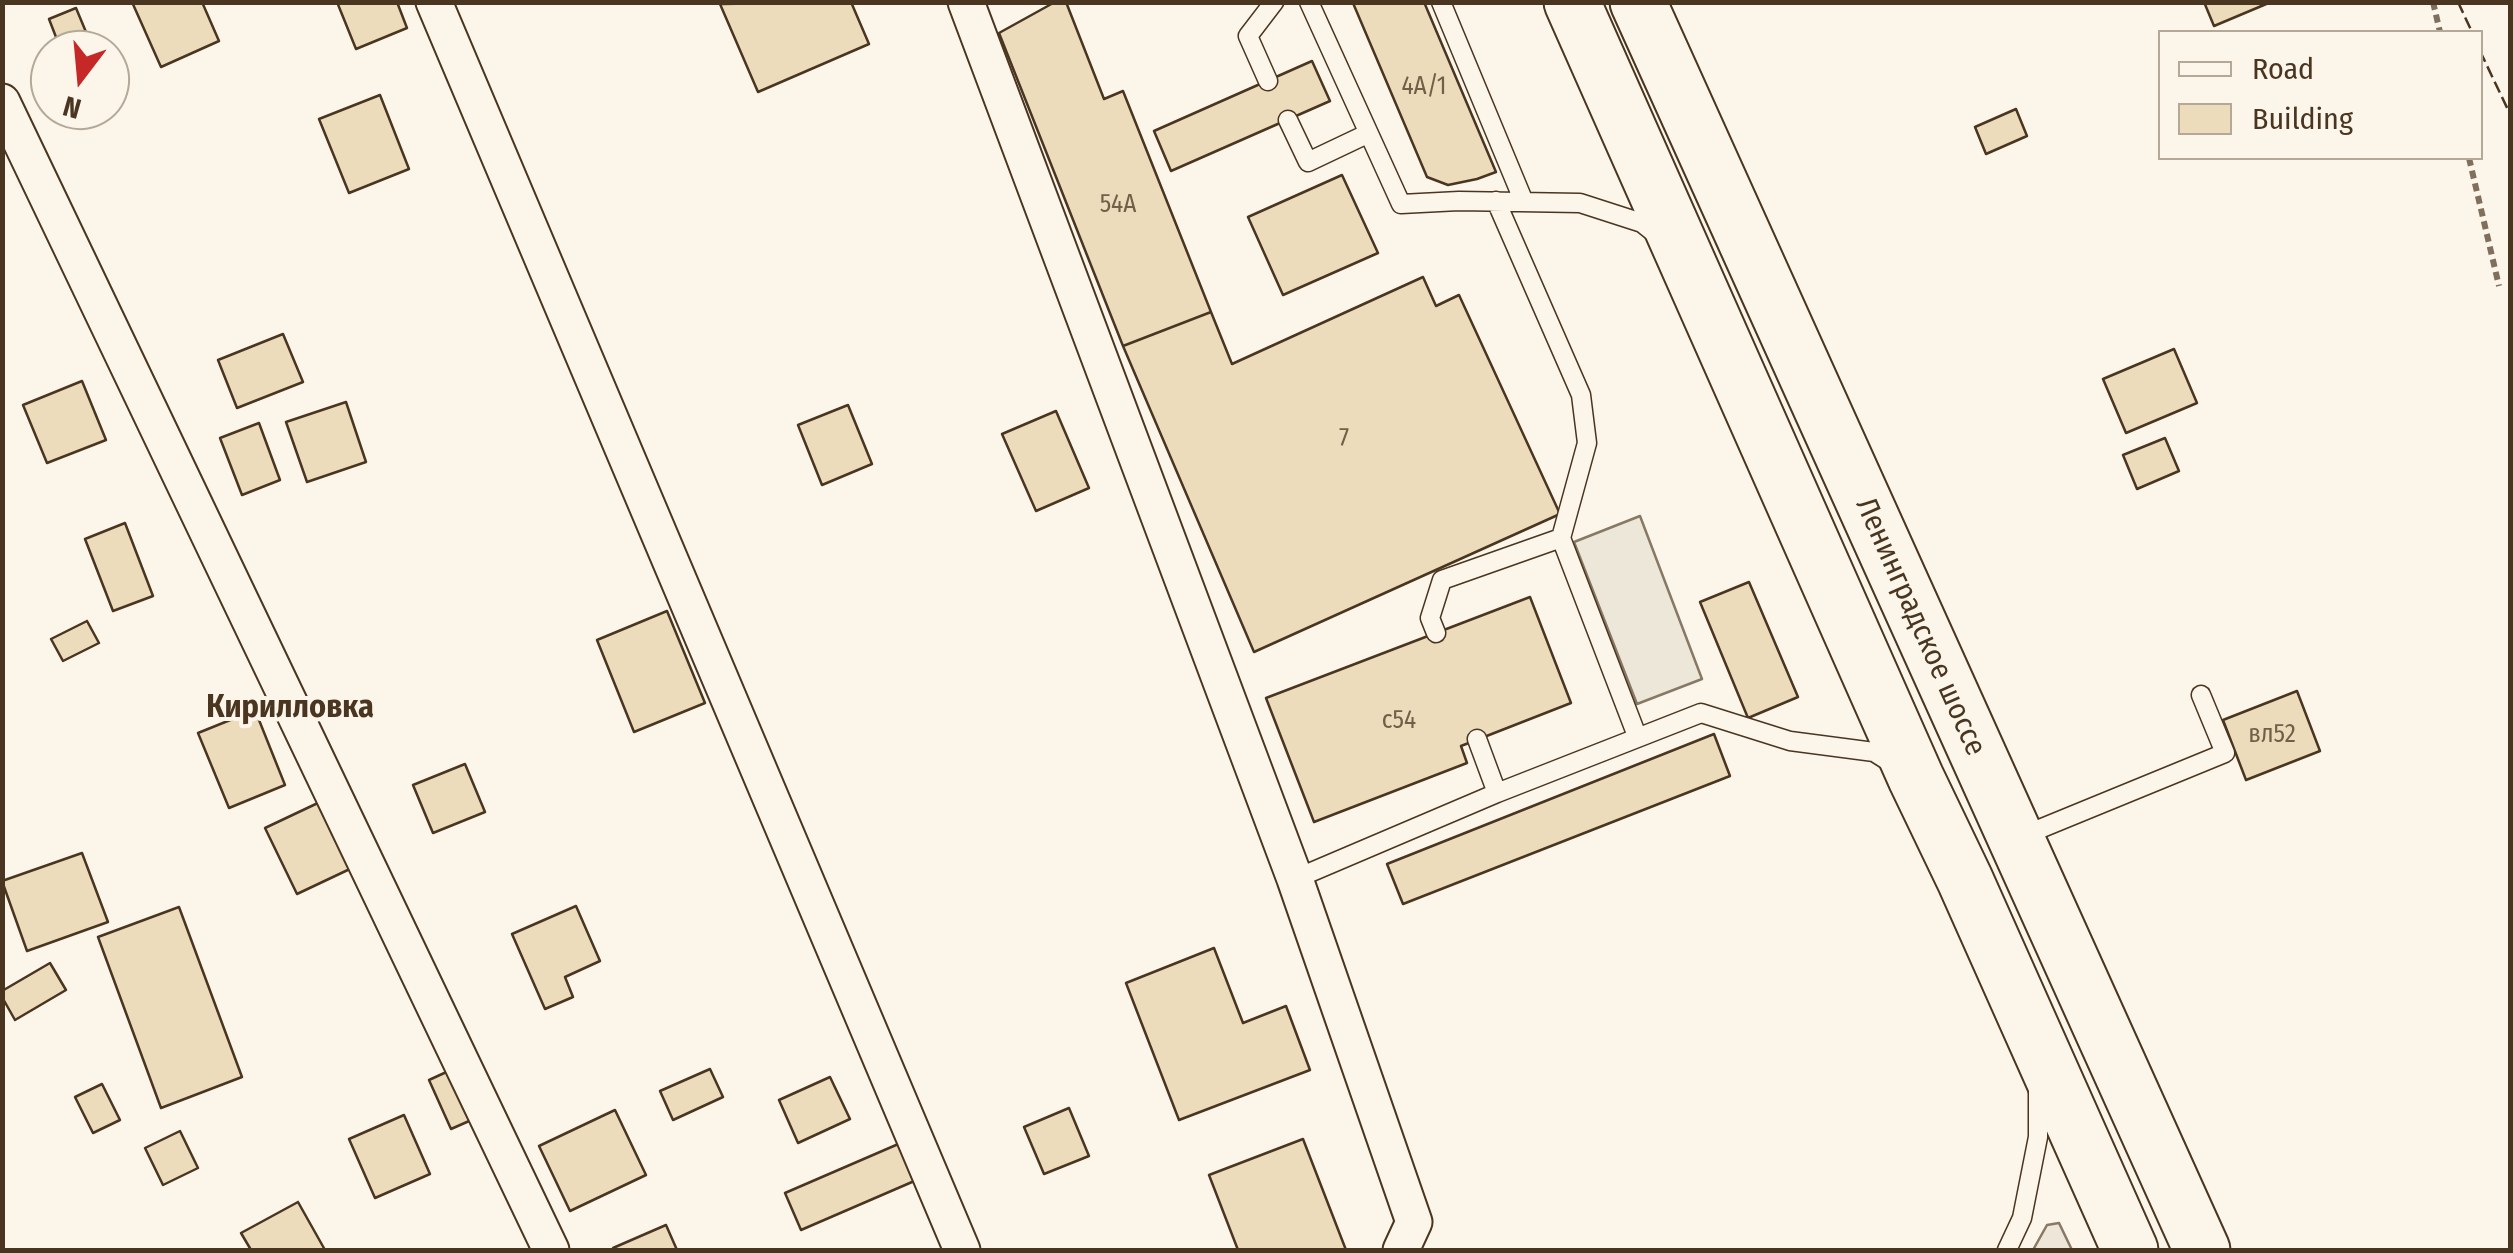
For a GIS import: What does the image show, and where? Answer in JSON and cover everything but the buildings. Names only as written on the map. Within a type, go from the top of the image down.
[{"type":"highway","points":[[1572,2],[2130,1250]]},
{"type":"highway","name":"Ленинградское шоссе","points":[[1638,2],[2202,1250]]},
{"type":"street","points":[[434,2],[962,1250]]},
{"type":"street","points":[[966,2],[1295,880],[1414,1222],[1402,1250]]},
{"type":"street","points":[[2,102],[551,1250]]},
{"type":"lane","points":[[1268,81],[1248,36],[1274,2]]},
{"type":"lane","points":[[1308,2],[1401,204],[1580,203],[1642,223],[1690,262]]},
{"type":"lane","points":[[1441,2],[1524,202]]},
{"type":"lane","points":[[1288,120],[1308,162],[1367,134]]},
{"type":"lane","points":[[1496,201],[1581,395],[1586,444],[1561,538],[1638,736]]},
{"type":"lane","points":[[1436,633],[1430,618],[1442,580],[1561,538]]},
{"type":"lane","points":[[2016,839],[2225,753],[2201,695]]},
{"type":"lane","points":[[1295,880],[1497,793],[1701,713],[1790,740],[1874,752],[1916,778]]},
{"type":"lane","points":[[1476,740],[1497,793]]},
{"type":"lane","points":[[2007,1250],[2022,1218],[2038,1137],[2038,1046]]},
{"type":"path","points":[[2433,2],[2440,30]]},
{"type":"path","points":[[2469,160],[2499,286]]},
{"type":"shaded area","points":[[1640,516],[1702,679],[1637,704],[1574,542]]},
{"type":"shaded area","points":[[2059,1223],[2072,1250],[2033,1250],[2047,1225]]},
{"type":"fence","points":[[2458,2],[2471,30]]},
{"type":"fence","points":[[2483,57],[2510,114]]},
{"type":"district","name":"Кирилловка","points":[[290,708]]}]
